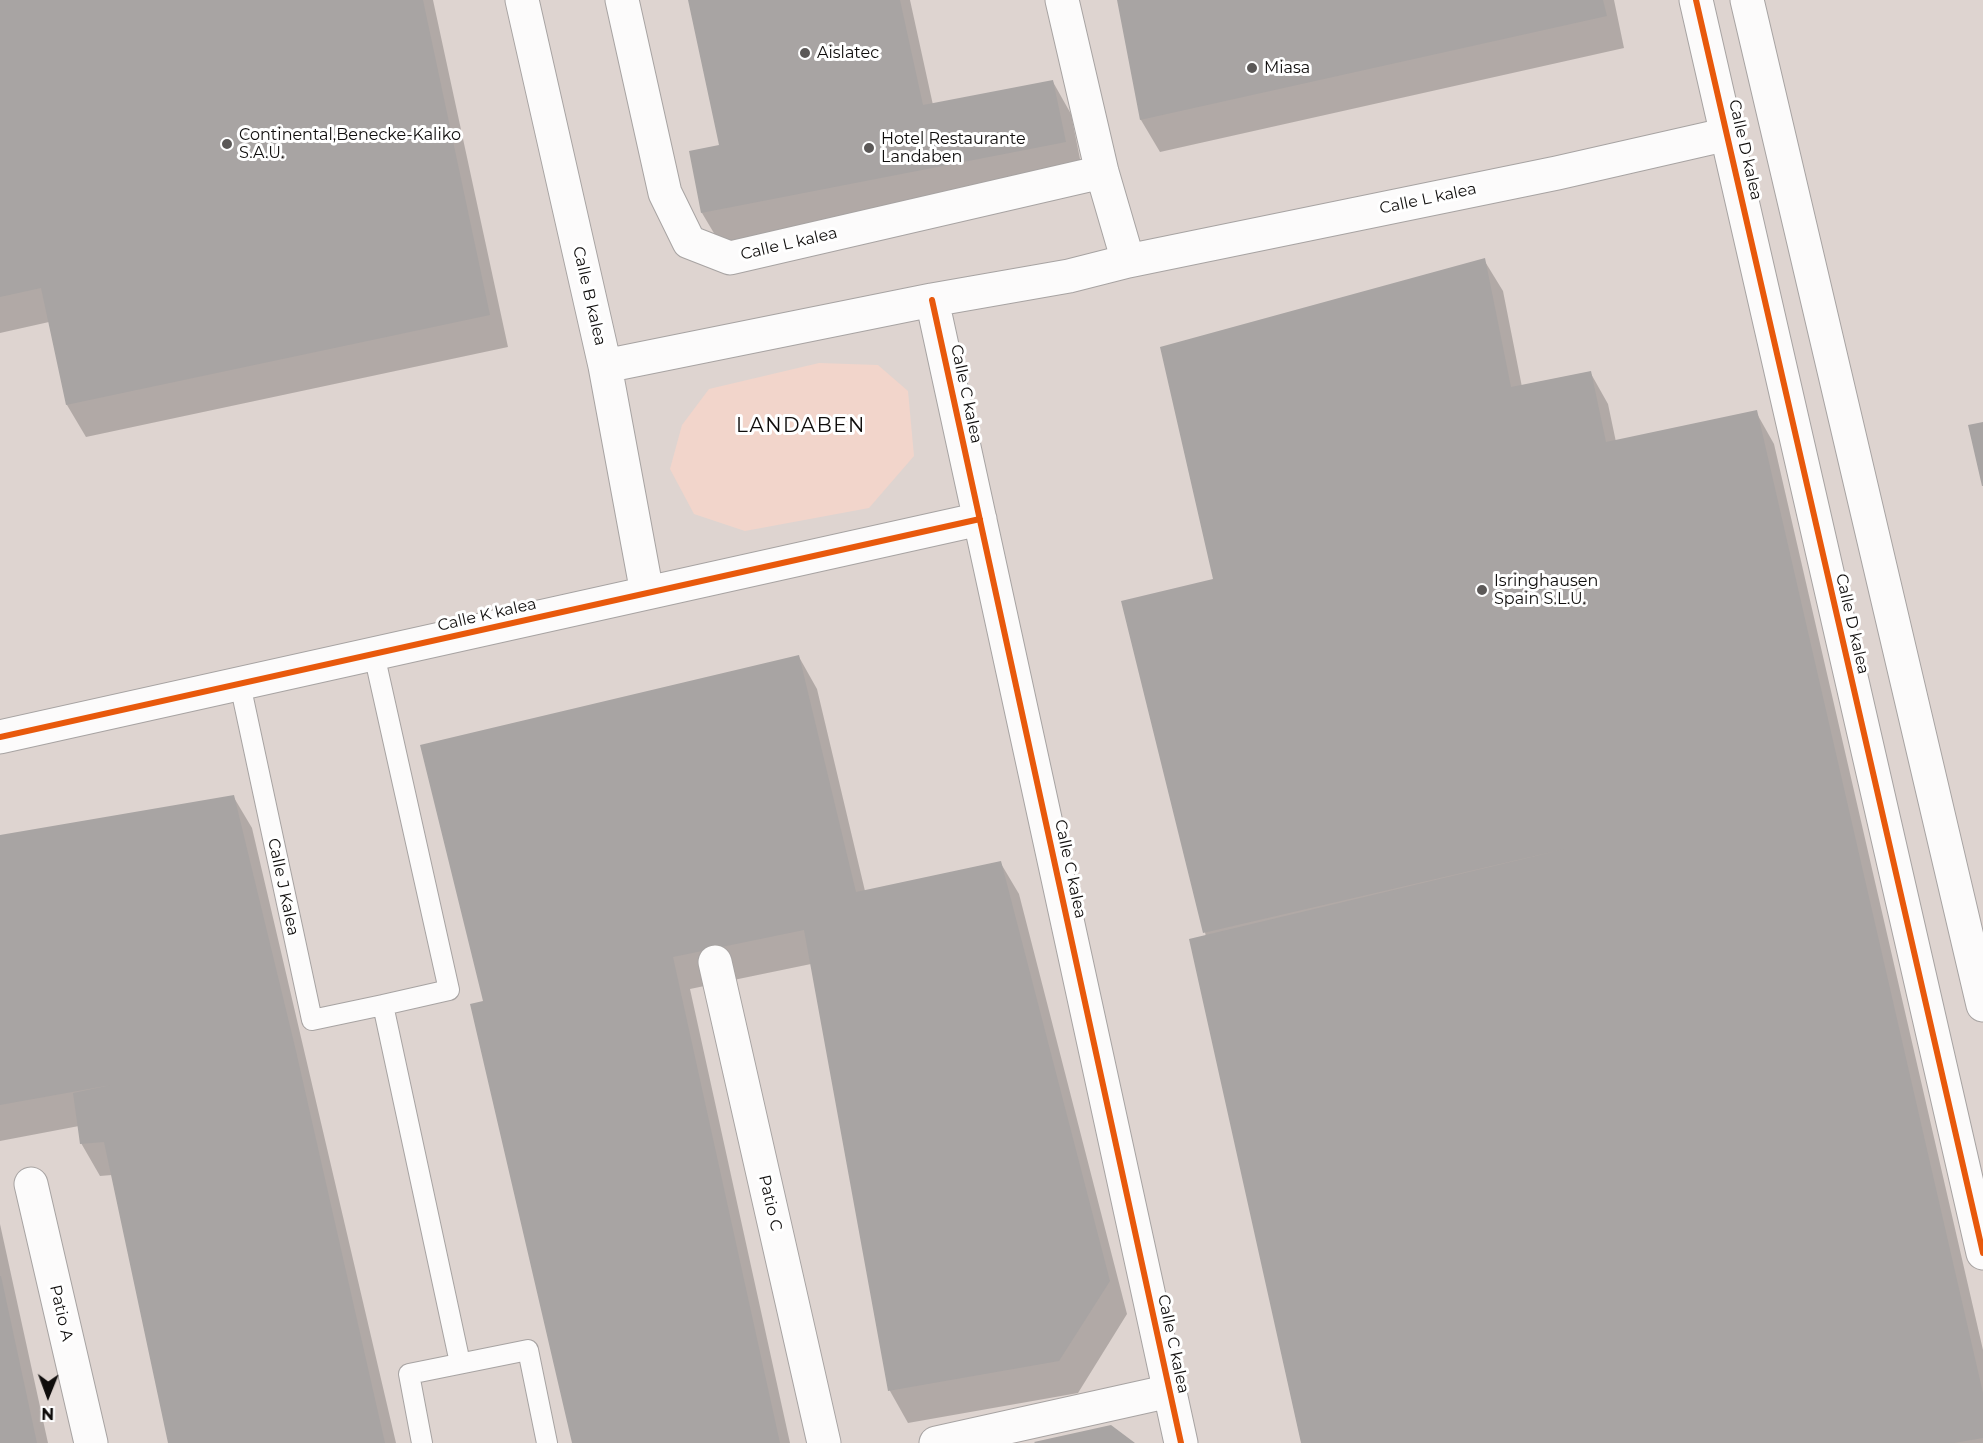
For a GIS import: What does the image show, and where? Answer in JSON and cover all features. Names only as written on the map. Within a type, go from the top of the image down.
[{"type":"street","name":"Calle B kalea","points":[[522,0],[605,366],[647,593]]},
{"type":"street","name":"Calle L kalea","points":[[622,0],[665,193],[689,242],[730,258],[1102,172]]},
{"type":"street","points":[[1062,0],[1102,172],[1128,261]]},
{"type":"street","name":"Calle D kalea","points":[[1696,0],[1983,1253]]},
{"type":"street","points":[[1730,0],[1744,73],[1728,134],[1763,157],[1801,306],[1824,335]]},
{"type":"street","points":[[1747,0],[1983,1005]]},
{"type":"street","name":"Calle L kalea","points":[[605,366],[932,300],[1069,276],[1128,261],[1557,173],[1728,134]]},
{"type":"street","name":"Calle C kalea","points":[[932,300],[1181,1443]]},
{"type":"street","name":"Calle K kalea","points":[[0,737],[980,519]]},
{"type":"street","name":"Patio C","points":[[715,962],[824,1443]]},
{"type":"street","name":"Patio A","points":[[31,1184],[91,1443]]},
{"type":"street","points":[[936,1443],[1170,1391]]},
{"type":"lane","name":"Calle J Kalea","points":[[240,684],[312,1020],[383,1005],[449,990],[374,654]]},
{"type":"lane","points":[[383,1005],[460,1363]]},
{"type":"lane","points":[[422,1443],[409,1374],[528,1350],[547,1443]]},
{"type":"shaded area","points":[[0,0],[1983,0],[1983,1443],[0,1443]]},
{"type":"shaded area","points":[[819,363],[878,365],[908,391],[914,456],[869,508],[745,531],[694,514],[670,469],[682,425],[709,389]]},
{"type":"building","name":"Continental,Benecke-Kaliko S.A.U.","points":[[0,0],[423,0],[490,315],[66,405],[41,288],[0,297]]},
{"type":"building","points":[[688,0],[900,0],[923,105],[1053,80],[1066,142],[701,213],[689,151],[719,145]]},
{"type":"building","name":"Miasa","points":[[1117,0],[1603,0],[1607,16],[1140,120]]},
{"type":"building","points":[[1485,258],[1511,387],[1591,371],[1606,442],[1757,410],[1983,1393],[1983,1438],[1954,1443],[1301,1443],[1189,939],[1569,848],[1203,933],[1121,601],[1213,579],[1160,347]]},
{"type":"building","points":[[1983,422],[1983,486],[1982,486],[1968,425]]},
{"type":"building","points":[[799,655],[856,892],[1001,861],[1110,1281],[1059,1361],[888,1391],[804,930],[673,957],[780,1443],[572,1443],[470,1004],[483,1001],[420,745]]},
{"type":"building","points":[[234,795],[296,1051],[385,1443],[168,1443],[104,1142],[80,1144],[73,1093],[111,1085],[0,1105],[0,835]]},
{"type":"building","points":[[1,1276],[37,1443],[0,1443]]},
{"type":"building","points":[[1111,1425],[1135,1443],[1034,1442]]},
{"type":"cycle path","points":[[1696,0],[1983,1253]]},
{"type":"cycle path","points":[[932,300],[1181,1443]]},
{"type":"cycle path","points":[[0,737],[980,519]]},
{"type":"place","name":"Aislatec","points":[[805,53]]},
{"type":"place","name":"Miasa","points":[[1252,68]]},
{"type":"place","name":"Continental,Benecke-Kaliko S.A.U.","points":[[227,144]]},
{"type":"place","name":"Hotel Restaurante Landaben","points":[[869,148]]},
{"type":"place","name":"Isringhausen Spain S.L.U.","points":[[1482,590]]},
{"type":"district","name":"LANDABEN","points":[[801,426]]}]
